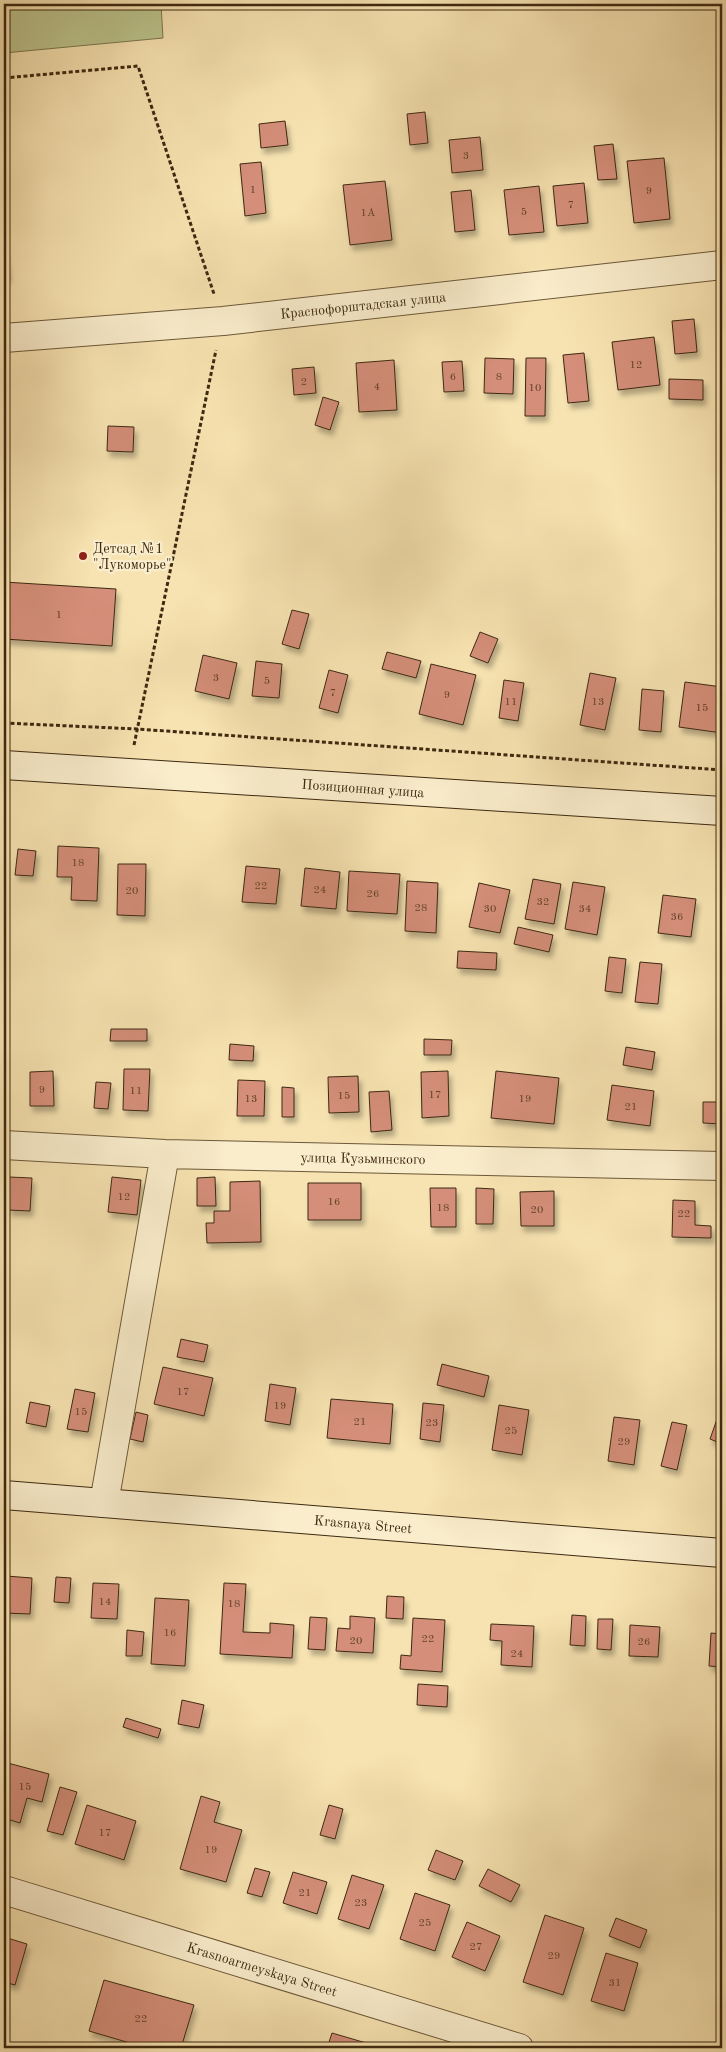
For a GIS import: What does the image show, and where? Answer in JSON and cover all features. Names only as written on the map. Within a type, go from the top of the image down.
[{"type":"street","name":"Краснофорштадская улица","points":[[4,338],[222,321],[722,265]]},
{"type":"street","name":"Позиционная улица","points":[[4,765],[722,811]]},
{"type":"street","name":"улица Кузьминского","points":[[4,1145],[165,1154],[722,1166]]},
{"type":"street","points":[[104,1503],[165,1154]]},
{"type":"street","name":"Krasnaya Street","points":[[4,1495],[722,1554]]},
{"type":"street","name":"Krasnoarmeyskaya Street","points":[[4,1890],[519,2048]]},
{"type":"path","points":[[4,78],[138,66],[222,321],[128,773]]},
{"type":"path","points":[[4,723],[137,729],[722,770]]},
{"type":"green space","points":[[4,4],[161,4],[163,38],[4,53]]},
{"type":"building","points":[[425,112],[428,143],[410,145],[407,114]]},
{"type":"building","points":[[285,121],[288,145],[261,148],[259,124]]},
{"type":"building","points":[[480,137],[483,170],[452,173],[449,140]]},
{"type":"building","points":[[613,144],[617,179],[598,180],[594,146]]},
{"type":"building","points":[[664,158],[670,219],[634,223],[627,161]]},
{"type":"building","points":[[261,162],[266,213],[245,216],[240,164]]},
{"type":"building","points":[[385,181],[392,240],[350,245],[343,185]]},
{"type":"building","points":[[584,183],[588,223],[557,226],[553,186]]},
{"type":"building","points":[[539,186],[544,232],[509,235],[504,190]]},
{"type":"building","points":[[471,190],[475,230],[455,232],[451,192]]},
{"type":"building","points":[[4,246],[8,277],[4,277]]},
{"type":"building","points":[[694,319],[697,352],[675,354],[672,321]]},
{"type":"building","points":[[654,337],[660,385],[618,390],[612,342]]},
{"type":"building","points":[[584,353],[589,401],[568,403],[563,355]]},
{"type":"building","points":[[485,358],[514,359],[513,394],[484,393]]},
{"type":"building","points":[[526,358],[546,358],[545,416],[525,416]]},
{"type":"building","points":[[394,360],[397,410],[359,412],[356,363]]},
{"type":"building","points":[[462,361],[464,391],[444,392],[442,362]]},
{"type":"building","points":[[314,367],[316,393],[294,395],[292,369]]},
{"type":"building","points":[[669,379],[703,380],[703,400],[669,399]]},
{"type":"building","points":[[323,397],[339,402],[330,430],[315,425]]},
{"type":"building","points":[[108,426],[134,427],[133,452],[107,451]]},
{"type":"building","points":[[4,582],[116,589],[112,646],[4,639]]},
{"type":"building","points":[[292,610],[309,614],[299,649],[282,644]]},
{"type":"building","points":[[480,632],[498,639],[488,663],[470,656]]},
{"type":"building","points":[[387,652],[421,661],[416,678],[382,669]]},
{"type":"building","points":[[203,655],[237,663],[229,699],[195,691]]},
{"type":"building","points":[[256,661],[282,664],[279,698],[252,696]]},
{"type":"building","points":[[431,664],[476,675],[463,725],[419,714]]},
{"type":"building","points":[[329,670],[348,675],[338,713],[319,708]]},
{"type":"building","points":[[590,673],[616,678],[605,730],[580,725]]},
{"type":"building","points":[[504,680],[524,683],[518,721],[499,718]]},
{"type":"building","points":[[685,682],[722,687],[722,733],[679,727]]},
{"type":"building","points":[[642,689],[664,691],[661,732],[639,730]]},
{"type":"building","points":[[58,846],[99,848],[97,901],[71,900],[72,877],[57,877]]},
{"type":"building","points":[[18,849],[36,851],[33,876],[15,875]]},
{"type":"building","points":[[118,864],[146,864],[145,916],[117,915]]},
{"type":"building","points":[[246,866],[280,869],[276,904],[242,902]]},
{"type":"building","points":[[305,868],[340,872],[336,909],[301,906]]},
{"type":"building","points":[[349,871],[400,874],[397,914],[347,911]]},
{"type":"building","points":[[533,879],[561,884],[554,924],[525,919]]},
{"type":"building","points":[[407,881],[438,883],[436,933],[405,931]]},
{"type":"building","points":[[573,882],[605,887],[597,935],[565,929]]},
{"type":"building","points":[[479,883],[510,890],[500,933],[469,927]]},
{"type":"building","points":[[663,895],[696,899],[691,937],[658,933]]},
{"type":"building","points":[[518,927],[553,935],[549,952],[514,944]]},
{"type":"building","points":[[722,929],[722,944],[718,943]]},
{"type":"building","points":[[458,951],[497,953],[496,970],[457,968]]},
{"type":"building","points":[[609,957],[626,959],[622,993],[605,991]]},
{"type":"building","points":[[640,962],[662,964],[658,1004],[635,1002]]},
{"type":"building","points":[[111,1029],[147,1029],[147,1041],[110,1041]]},
{"type":"building","points":[[424,1039],[452,1040],[451,1055],[424,1055]]},
{"type":"building","points":[[230,1044],[254,1046],[253,1061],[229,1060]]},
{"type":"building","points":[[626,1047],[655,1052],[652,1070],[623,1065]]},
{"type":"building","points":[[124,1069],[150,1069],[148,1111],[123,1110]]},
{"type":"building","points":[[53,1071],[54,1106],[30,1106],[30,1072]]},
{"type":"building","points":[[448,1071],[449,1116],[422,1118],[421,1072]]},
{"type":"building","points":[[496,1071],[559,1078],[554,1124],[491,1118]]},
{"type":"building","points":[[358,1076],[359,1112],[329,1113],[328,1077]]},
{"type":"building","points":[[238,1080],[265,1081],[264,1116],[237,1116]]},
{"type":"building","points":[[96,1082],[111,1083],[108,1109],[94,1108]]},
{"type":"building","points":[[612,1085],[654,1091],[650,1126],[607,1120]]},
{"type":"building","points":[[282,1087],[294,1088],[294,1117],[282,1117]]},
{"type":"building","points":[[389,1091],[392,1130],[371,1132],[369,1092]]},
{"type":"building","points":[[703,1102],[722,1102],[722,1124],[703,1123]]},
{"type":"building","points":[[9,1177],[32,1178],[30,1211],[8,1210]]},
{"type":"building","points":[[112,1177],[141,1180],[137,1215],[108,1212]]},
{"type":"building","points":[[215,1177],[216,1206],[197,1206],[197,1178]]},
{"type":"building","points":[[260,1181],[261,1242],[207,1243],[206,1223],[214,1223],[214,1211],[230,1211],[230,1182]]},
{"type":"building","points":[[308,1183],[361,1183],[361,1220],[308,1220]]},
{"type":"building","points":[[430,1188],[456,1188],[456,1227],[431,1227]]},
{"type":"building","points":[[476,1188],[494,1189],[493,1224],[476,1224]]},
{"type":"building","points":[[554,1191],[554,1226],[521,1226],[520,1192]]},
{"type":"building","points":[[673,1200],[695,1201],[695,1225],[711,1226],[711,1238],[672,1237]]},
{"type":"building","points":[[181,1339],[208,1345],[204,1362],[177,1357]]},
{"type":"building","points":[[442,1364],[489,1376],[484,1397],[437,1385]]},
{"type":"building","points":[[163,1367],[213,1378],[204,1416],[154,1404]]},
{"type":"building","points":[[270,1384],[296,1388],[290,1425],[265,1421]]},
{"type":"building","points":[[75,1389],[95,1393],[88,1432],[67,1429]]},
{"type":"building","points":[[331,1399],[393,1404],[390,1444],[327,1438]]},
{"type":"building","points":[[30,1402],[50,1406],[46,1427],[26,1423]]},
{"type":"building","points":[[423,1403],[444,1405],[440,1442],[420,1439]]},
{"type":"building","points":[[499,1405],[529,1410],[522,1455],[492,1450]]},
{"type":"building","points":[[722,1405],[722,1444],[710,1439]]},
{"type":"building","points":[[136,1412],[148,1415],[143,1442],[130,1439]]},
{"type":"building","points":[[614,1417],[640,1420],[634,1465],[608,1461]]},
{"type":"building","points":[[672,1422],[687,1425],[677,1470],[661,1466]]},
{"type":"building","points":[[6,1576],[32,1578],[30,1614],[4,1613]]},
{"type":"building","points":[[56,1577],[71,1578],[69,1603],[54,1602]]},
{"type":"building","points":[[93,1583],[119,1584],[117,1619],[91,1618]]},
{"type":"building","points":[[224,1583],[246,1584],[243,1632],[270,1633],[270,1623],[294,1625],[292,1658],[220,1654]]},
{"type":"building","points":[[387,1596],[404,1597],[403,1619],[386,1618]]},
{"type":"building","points":[[155,1598],[189,1600],[185,1666],[151,1664]]},
{"type":"building","points":[[572,1615],[586,1616],[585,1646],[570,1645]]},
{"type":"building","points":[[350,1616],[375,1618],[373,1653],[336,1651],[338,1628],[350,1629]]},
{"type":"building","points":[[310,1617],[327,1618],[325,1650],[308,1649]]},
{"type":"building","points":[[413,1618],[445,1620],[442,1672],[400,1669],[401,1655],[411,1656]]},
{"type":"building","points":[[598,1619],[613,1619],[611,1650],[597,1649]]},
{"type":"building","points":[[491,1624],[534,1626],[532,1667],[501,1665],[502,1641],[490,1640]]},
{"type":"building","points":[[630,1625],[660,1627],[658,1657],[629,1656]]},
{"type":"building","points":[[127,1630],[144,1632],[142,1656],[126,1656]]},
{"type":"building","points":[[711,1633],[722,1634],[722,1667],[709,1666]]},
{"type":"building","points":[[418,1684],[448,1686],[447,1707],[417,1705]]},
{"type":"building","points":[[182,1700],[204,1705],[199,1728],[178,1724]]},
{"type":"building","points":[[126,1718],[161,1729],[158,1738],[123,1727]]},
{"type":"building","points":[[4,1762],[49,1774],[42,1802],[27,1798],[20,1823],[4,1818]]},
{"type":"building","points":[[60,1787],[77,1792],[63,1835],[47,1831]]},
{"type":"building","points":[[201,1796],[220,1802],[214,1822],[242,1830],[226,1882],[180,1869]]},
{"type":"building","points":[[87,1805],[136,1821],[124,1860],[75,1844]]},
{"type":"building","points":[[329,1805],[343,1809],[335,1839],[320,1835]]},
{"type":"building","points":[[436,1850],[463,1861],[455,1880],[428,1870]]},
{"type":"building","points":[[255,1868],[270,1872],[262,1897],[247,1893]]},
{"type":"building","points":[[488,1869],[520,1885],[511,1902],[479,1886]]},
{"type":"building","points":[[293,1872],[327,1882],[317,1914],[283,1903]]},
{"type":"building","points":[[352,1875],[384,1885],[369,1929],[338,1919]]},
{"type":"building","points":[[415,1893],[450,1905],[435,1951],[400,1939]]},
{"type":"building","points":[[545,1915],[584,1928],[563,1995],[523,1982]]},
{"type":"building","points":[[616,1918],[647,1930],[640,1948],[609,1936]]},
{"type":"building","points":[[467,1922],[500,1936],[485,1971],[452,1957]]},
{"type":"building","points":[[4,1937],[27,1944],[15,1985],[4,1982]]},
{"type":"building","points":[[606,1953],[638,1963],[624,2011],[591,2001]]},
{"type":"building","points":[[104,1980],[194,2005],[181,2048],[147,2048],[89,2031]]},
{"type":"building","points":[[332,2033],[373,2045],[372,2048],[327,2048]]},
{"type":"place","name":"Детсад №1 \"Лукоморье\"","points":[[83,556]]}]
